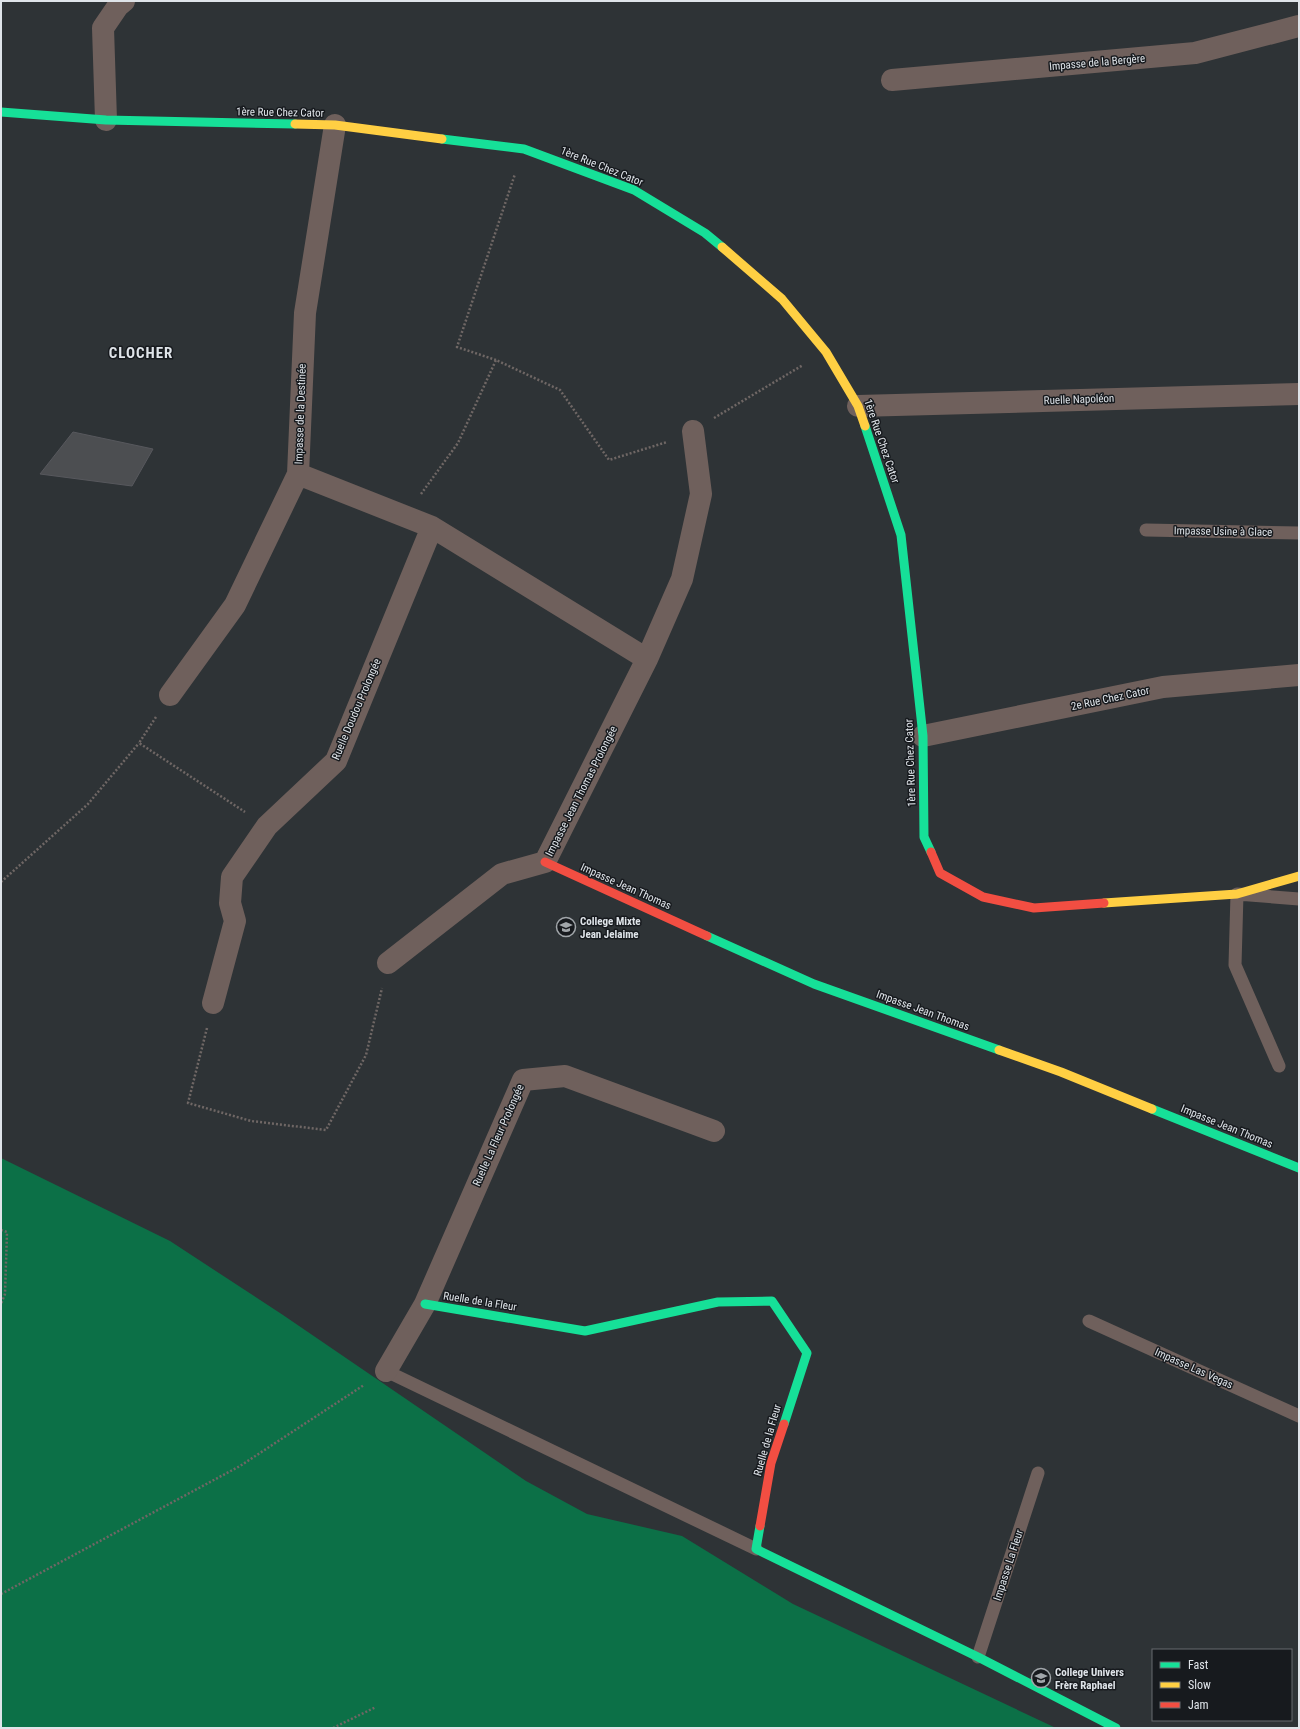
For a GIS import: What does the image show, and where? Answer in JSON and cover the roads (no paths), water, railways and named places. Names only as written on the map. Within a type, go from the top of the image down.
[{"type":"street","points":[[106,120],[103,28],[118,6],[124,1]]},
{"type":"street","name":"Impasse de la Bergère","points":[[892,80],[1195,54],[1299,26]]},
{"type":"street","name":"1ère Rue Chez Cator","points":[[1,112],[106,120],[335,125],[524,149],[634,190],[705,232],[782,299],[826,352],[858,406],[901,535],[923,736],[924,838],[940,872],[983,897],[1034,908],[1237,894],[1299,876]]},
{"type":"street","name":"Impasse de la Destinée","points":[[170,695],[235,605],[298,474],[305,313],[335,125]]},
{"type":"street","name":"Ruelle Napoléon","points":[[858,406],[1299,394]]},
{"type":"street","name":"Impasse Jean Thomas Prolongée","points":[[388,962],[502,874],[545,862],[647,659],[682,579],[701,494],[692,431]]},
{"type":"street","points":[[298,474],[432,528],[647,659]]},
{"type":"street","name":"Ruelle Doudou Prolongée","points":[[213,1003],[235,921],[230,903],[232,877],[267,826],[336,761],[432,528]]},
{"type":"street","name":"2e Rue Chez Cator","points":[[923,736],[1163,687],[1299,675]]},
{"type":"street","name":"Impasse Jean Thomas","points":[[545,862],[814,984],[1061,1072],[1299,1168]]},
{"type":"street","name":"Ruelle La Fleur Prolongée","points":[[386,1371],[425,1304],[522,1080],[565,1076],[714,1131]]},
{"type":"street","name":"Ruelle de la Fleur","points":[[425,1304],[585,1331],[718,1302],[772,1301],[807,1354],[771,1463],[756,1550]]},
{"type":"street","points":[[756,1550],[978,1657],[1116,1728]]},
{"type":"lane","name":"Impasse Usine à Glace","points":[[1146,530],[1299,533]]},
{"type":"lane","points":[[1279,1066],[1235,965],[1237,894],[1299,899]]},
{"type":"lane","name":"Impasse Las Vegas","points":[[1088,1321],[1299,1416]]},
{"type":"lane","points":[[386,1371],[756,1550]]},
{"type":"lane","name":"Impasse La Fleur","points":[[978,1657],[1038,1473]]},
{"type":"place","name":"College Mixte Jean Jelaime","points":[[566,927]]},
{"type":"place","name":"College Univers Frère Raphael","points":[[1041,1678]]},
{"type":"district","name":"CLOCHER","points":[[141,353]]}]
